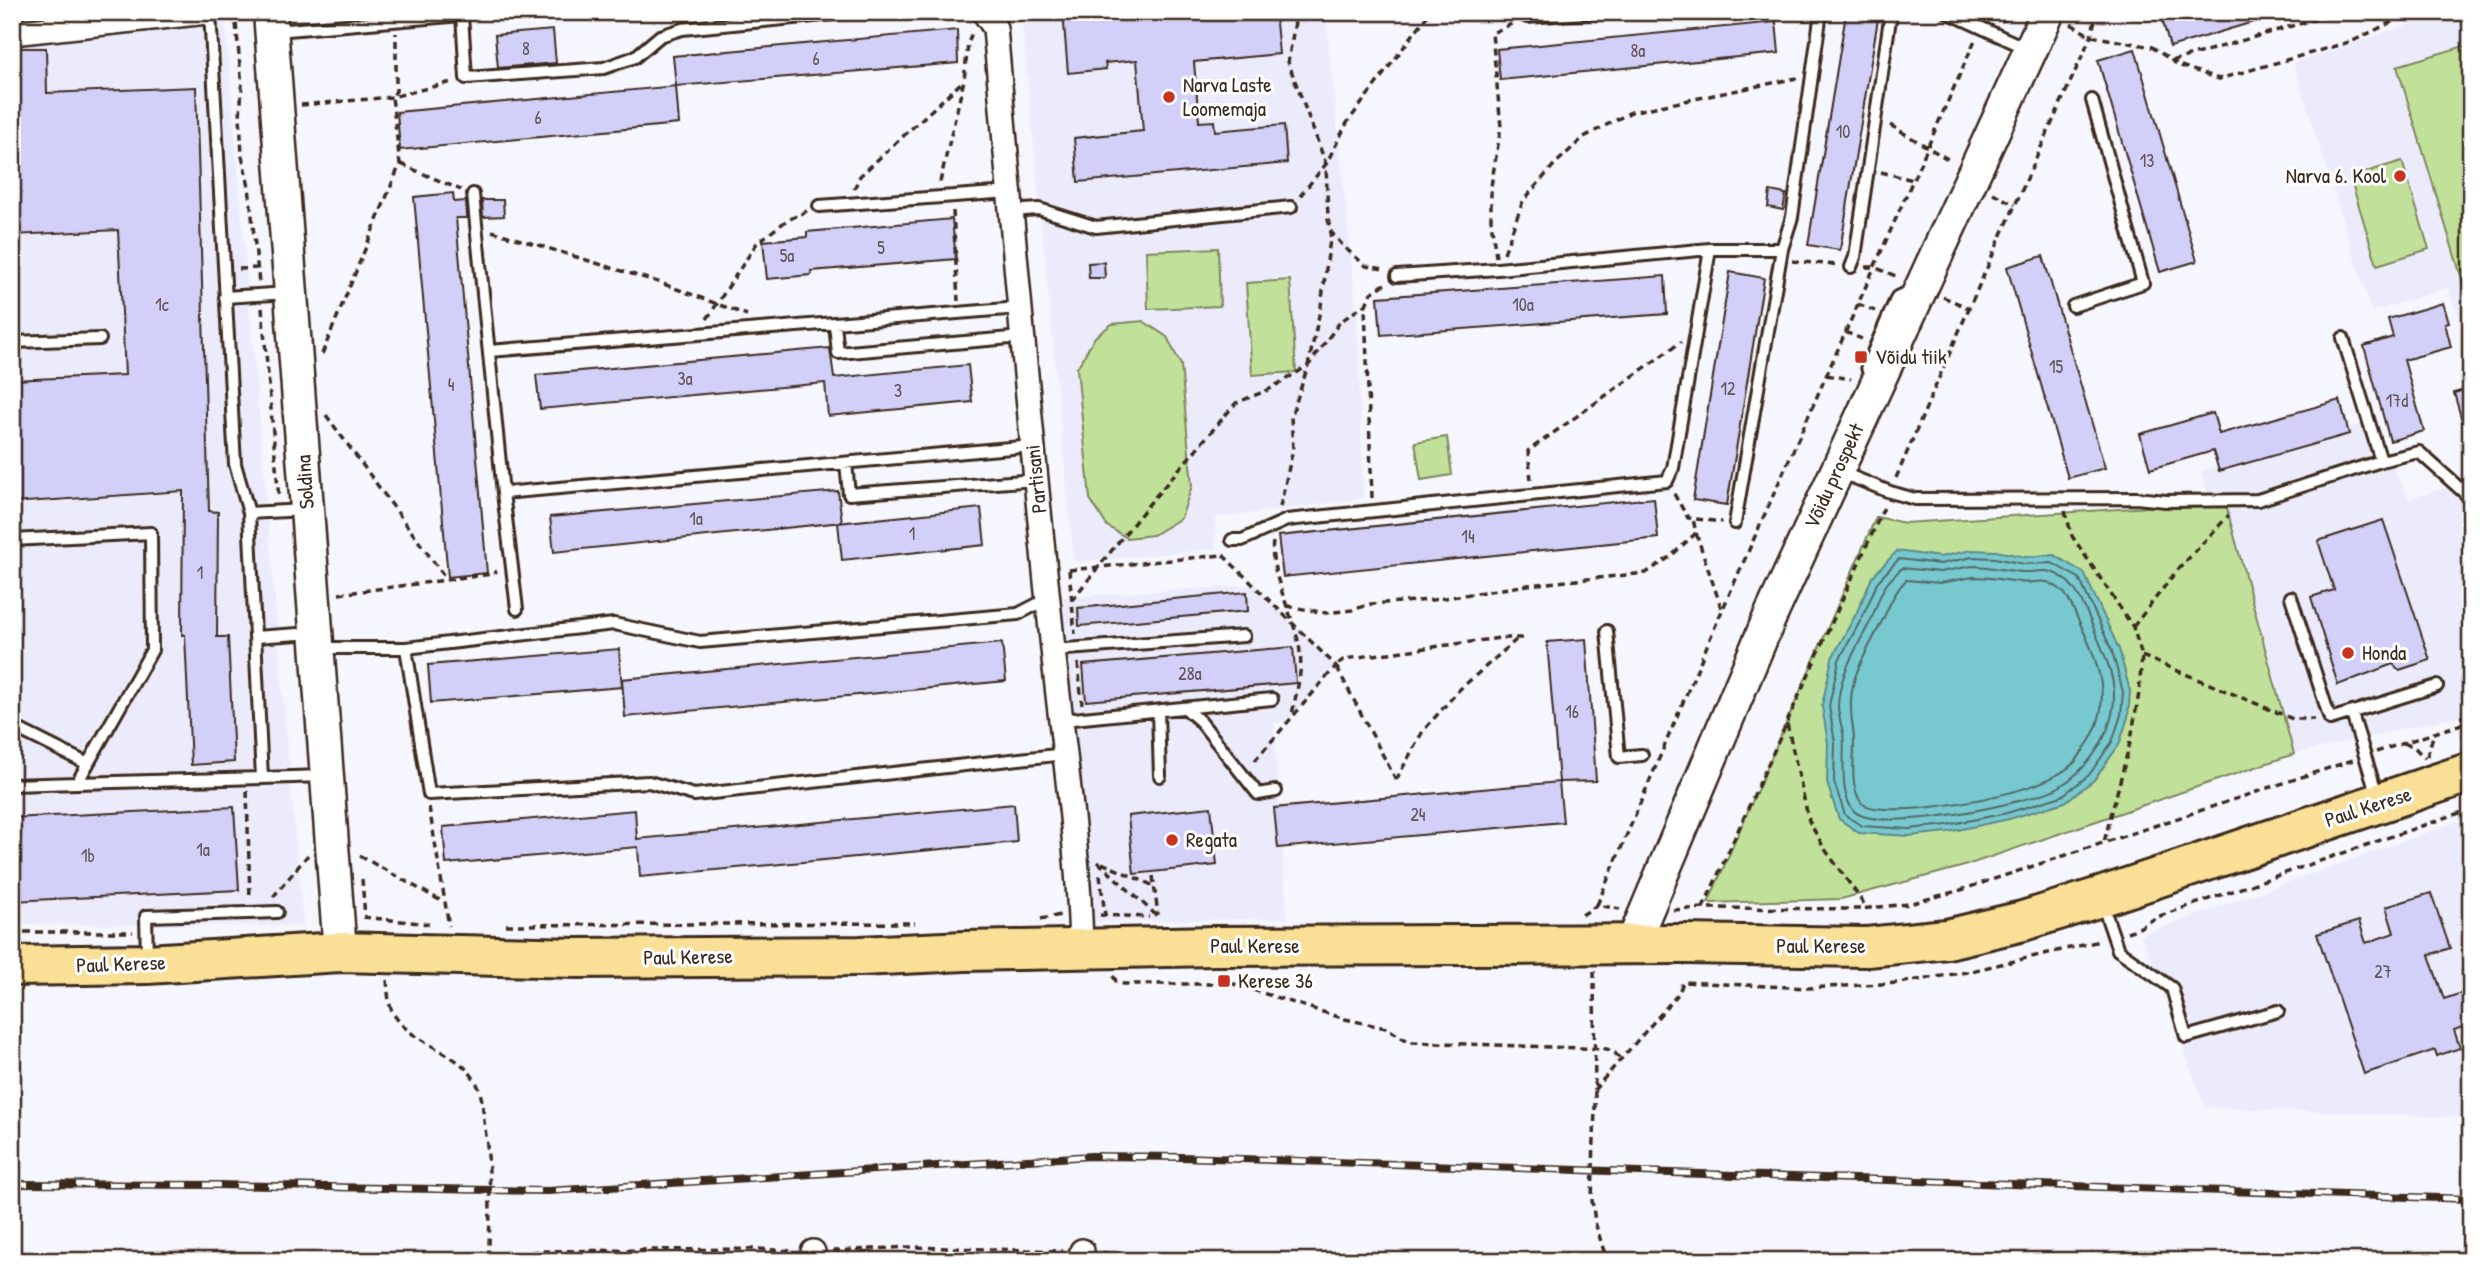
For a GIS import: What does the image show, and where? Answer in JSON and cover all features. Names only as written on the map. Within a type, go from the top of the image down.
[{"type":"highway","name":"Paul Kerese","points":[[12,966],[147,964],[340,937],[381,935],[591,958],[860,956],[1096,932],[1586,931],[1632,945],[1867,947],[1947,939],[2023,921],[2471,773]]},
{"type":"street","points":[[12,33],[208,12]]},
{"type":"street","name":"Võidu prospekt","points":[[1632,945],[1769,619],[1920,288],[1964,211],[2048,12]]},
{"type":"street","name":"Partisani","points":[[979,18],[995,28],[1019,308],[1053,650],[1066,754],[1096,932]]},
{"type":"street","name":"Soldina","points":[[271,22],[276,293],[293,511],[313,598],[340,937]]},
{"type":"lane","points":[[208,12],[235,464],[249,513],[262,778]]},
{"type":"lane","points":[[271,22],[395,20],[462,14],[466,78],[604,68],[635,57],[660,36],[682,29],[854,12]]},
{"type":"lane","points":[[1527,15],[1600,12]]},
{"type":"lane","points":[[1735,523],[1781,254],[1792,217],[1821,12]]},
{"type":"lane","points":[[1851,267],[1891,12]]},
{"type":"lane","points":[[1947,12],[1977,21],[2030,50]]},
{"type":"lane","points":[[2073,306],[2143,283],[2092,100]]},
{"type":"lane","points":[[473,194],[517,609]]},
{"type":"lane","points":[[819,206],[952,196],[1010,202],[1096,227],[1292,207]]},
{"type":"lane","points":[[1397,276],[1710,248],[1781,254]]},
{"type":"lane","points":[[1231,540],[1242,540],[1287,520],[1667,481],[1673,468],[1710,248]]},
{"type":"lane","points":[[1920,288],[1947,264]]},
{"type":"lane","points":[[225,297],[276,293]]},
{"type":"lane","points":[[489,351],[1019,308]]},
{"type":"lane","points":[[835,325],[838,353],[1022,337]]},
{"type":"lane","points":[[2343,338],[2381,461]]},
{"type":"lane","points":[[12,342],[100,339]]},
{"type":"lane","points":[[503,493],[1033,446]]},
{"type":"lane","points":[[1837,471],[1915,499],[2258,500],[2381,461],[2419,452],[2468,495],[2471,494]]},
{"type":"lane","points":[[846,463],[849,495],[1036,480]]},
{"type":"lane","points":[[249,513],[293,511]]},
{"type":"lane","points":[[12,540],[151,533],[152,650],[77,783]]},
{"type":"lane","points":[[2291,597],[2330,719],[2437,686]]},
{"type":"lane","points":[[254,637],[406,648],[614,624],[700,642],[1018,614],[1049,598]]},
{"type":"lane","points":[[1607,631],[1619,757],[1642,755]]},
{"type":"lane","points":[[1053,650],[1244,636]]},
{"type":"lane","points":[[406,648],[429,794],[649,782],[694,795],[1066,754]]},
{"type":"lane","points":[[1063,720],[1272,699]]},
{"type":"lane","points":[[1185,708],[1200,721],[1258,794],[1276,791]]},
{"type":"lane","points":[[1158,711],[1160,776]]},
{"type":"lane","points":[[2352,714],[2380,804]]},
{"type":"lane","points":[[12,726],[88,764]]},
{"type":"lane","points":[[12,785],[327,776]]},
{"type":"lane","points":[[2100,897],[2118,950],[2172,988],[2186,1037],[2278,1011]]},
{"type":"lane","points":[[147,964],[146,916],[276,912]]},
{"type":"path","points":[[235,12],[242,87],[242,156],[276,293],[293,511]]},
{"type":"path","points":[[1292,207],[1326,164],[1347,123],[1430,12]]},
{"type":"path","points":[[1607,1261],[1595,1222],[1592,1200],[1595,984],[1586,931],[1722,610],[1928,146],[1977,21],[1986,16],[2001,21],[2013,17],[2017,12]]},
{"type":"path","points":[[1703,908],[2091,36],[2097,12]]},
{"type":"path","points":[[2172,61],[2340,12]]},
{"type":"path","points":[[2091,36],[2152,47],[2172,61],[2219,79],[2353,41],[2412,12]]},
{"type":"path","points":[[1498,269],[1491,186],[1501,127],[1492,33],[1527,15]]},
{"type":"path","points":[[936,197],[964,80],[968,44],[979,18]]},
{"type":"path","points":[[317,366],[400,164],[392,97],[397,91],[395,66],[398,51],[395,20]]},
{"type":"path","points":[[1292,716],[1300,675],[1300,650],[1272,547],[1293,449],[1291,417],[1308,366],[1321,306],[1331,232],[1326,164],[1288,62],[1295,22]]},
{"type":"path","points":[[1498,269],[1523,201],[1584,137],[1631,113],[1813,75]]},
{"type":"path","points":[[295,105],[392,97],[466,78]]},
{"type":"path","points":[[848,204],[860,176],[964,80]]},
{"type":"path","points":[[1875,117],[1951,162]]},
{"type":"path","points":[[400,164],[473,194]]},
{"type":"path","points":[[1868,169],[1913,180]]},
{"type":"path","points":[[952,196],[959,313]]},
{"type":"path","points":[[697,335],[757,243],[786,221],[819,206]]},
{"type":"path","points":[[476,226],[661,283],[780,329]]},
{"type":"path","points":[[1331,232],[1366,266],[1379,267],[1397,276]]},
{"type":"path","points":[[1781,254],[1851,267],[1874,267]]},
{"type":"path","points":[[1372,510],[1366,304],[1371,293],[1397,276]]},
{"type":"path","points":[[1072,600],[1149,503],[1236,403],[1268,390],[1308,366],[1340,322],[1366,304]]},
{"type":"path","points":[[1858,304],[1883,315]]},
{"type":"path","points":[[1532,495],[1528,451],[1696,331]]},
{"type":"path","points":[[1845,332],[1871,343]]},
{"type":"path","points":[[321,408],[447,580]]},
{"type":"path","points":[[1667,481],[1688,518],[1735,523]]},
{"type":"path","points":[[2062,499],[2071,536],[2133,627],[2142,656],[2131,739],[2104,843]]},
{"type":"path","points":[[2133,627],[2175,573],[2243,500]]},
{"type":"path","points":[[1693,519],[1722,610]]},
{"type":"path","points":[[1287,606],[1326,613],[1352,610],[1371,604],[1432,600],[1528,585],[1646,573],[1670,557],[1696,533]]},
{"type":"path","points":[[1046,573],[1223,555],[1231,546],[1231,540]]},
{"type":"path","points":[[1223,555],[1336,666],[1396,780],[1423,731],[1459,690],[1521,638],[1500,638],[1344,659],[1336,666],[1292,716],[1257,761],[1242,771]]},
{"type":"path","points":[[313,598],[492,574],[512,564]]},
{"type":"path","points":[[2142,656],[2293,719],[2330,719]]},
{"type":"path","points":[[1597,905],[1615,909],[1647,910],[1867,908],[1909,904],[1961,890],[2471,721]]},
{"type":"path","points":[[1787,722],[1809,821],[1824,848],[1867,908]]},
{"type":"path","points":[[2427,761],[2427,752],[2434,733]]},
{"type":"path","points":[[214,914],[214,903],[251,901],[246,778]]},
{"type":"path","points":[[429,794],[429,810],[449,926]]},
{"type":"path","points":[[260,913],[308,855],[309,868]]},
{"type":"path","points":[[360,856],[445,903]]},
{"type":"path","points":[[1154,887],[1098,862],[1158,917]]},
{"type":"path","points":[[1153,876],[1158,917]]},
{"type":"path","points":[[1030,922],[1061,915],[1096,932],[1158,917]]},
{"type":"path","points":[[340,937],[365,917],[381,935],[391,1008],[398,1020],[408,1031],[464,1067],[478,1084],[489,1167],[491,1208],[488,1261]]},
{"type":"path","points":[[505,925],[919,923]]},
{"type":"path","points":[[381,935],[435,924]]},
{"type":"path","points":[[1096,932],[1116,981],[1123,984],[1234,985],[1345,1019],[1386,1028],[1410,1042],[1595,1049],[1615,1053],[1620,1059]]},
{"type":"path","points":[[497,1261],[503,1256],[539,1251],[758,1249],[812,1256],[911,1247],[1229,1261]]},
{"type":"path","points":[[1379,1261],[1398,1258],[1584,1261]]},
{"type":"shaded area","points":[[1021,12],[1325,12],[1357,315],[1363,498],[1215,518],[1216,549],[1074,562]]},
{"type":"shaded area","name":"Narva 6. Kool","points":[[2448,12],[2471,12],[2471,332],[2467,331],[2459,317],[2448,288],[2372,312],[2293,63]]},
{"type":"shaded area","points":[[225,21],[303,926],[12,924],[12,42]]},
{"type":"shaded area","points":[[2369,422],[2409,499],[2471,480],[2471,713],[2294,754],[2201,471]]},
{"type":"shaded area","points":[[1255,585],[1336,666],[1287,721],[1274,723],[1287,918],[1078,922],[1049,598]]},
{"type":"shaded area","points":[[2468,818],[2471,827],[2471,1118],[2205,1107],[2141,935]]},
{"type":"green space","points":[[2471,44],[2471,309],[2397,66]]},
{"type":"green space","points":[[2402,161],[2429,249],[2377,265],[2350,177]]},
{"type":"green space","points":[[1218,248],[1220,306],[1148,309],[1146,251]]},
{"type":"green space","points":[[1290,280],[1296,372],[1252,375],[1246,283]]},
{"type":"green space","points":[[1143,321],[1167,337],[1181,365],[1192,486],[1181,518],[1153,535],[1127,538],[1107,526],[1090,499],[1077,368],[1095,337],[1112,324]]},
{"type":"green space","points":[[1447,437],[1452,475],[1421,480],[1415,442]]},
{"type":"green space","points":[[2225,502],[2294,754],[1961,867],[1841,899],[1708,903],[1876,517],[1905,523]]},
{"type":"water","points":[[1971,550],[1996,551],[2025,557],[2054,555],[2084,573],[2119,649],[2130,691],[2128,717],[2119,745],[2094,780],[2065,802],[2009,819],[1948,832],[1909,836],[1859,833],[1839,819],[1827,783],[1828,743],[1822,706],[1832,658],[1872,577],[1897,551],[1940,557]]},
{"type":"building","name":"Narva Laste Loomemaja","points":[[1063,12],[1102,12],[1102,20],[1154,15],[1154,12],[1275,12],[1279,54],[1194,62],[1199,122],[1214,121],[1215,131],[1284,125],[1287,163],[1078,182],[1074,138],[1143,131],[1137,60],[1105,63],[1106,69],[1068,73]]},
{"type":"building","points":[[2160,12],[2272,12],[2273,16],[2170,47]]},
{"type":"building","points":[[1846,14],[1878,19],[1840,250],[1808,245]]},
{"type":"building","points":[[1776,22],[1779,53],[1500,80],[1497,49]]},
{"type":"building","points":[[553,30],[556,63],[498,68],[495,35]]},
{"type":"building","points":[[957,30],[958,63],[676,86],[673,56]]},
{"type":"building","points":[[12,48],[46,48],[47,93],[196,87],[209,511],[218,512],[217,637],[228,637],[234,762],[191,765],[185,635],[182,635],[183,491],[12,503],[12,380],[125,375],[118,230],[12,235]]},
{"type":"building","points":[[2135,49],[2197,261],[2160,272],[2098,60]]},
{"type":"building","points":[[676,86],[679,124],[400,150],[397,112]]},
{"type":"building","points":[[1770,191],[1786,194],[1783,210],[1768,207]]},
{"type":"building","points":[[453,193],[454,202],[466,201],[467,218],[456,218],[487,573],[448,577],[414,197]]},
{"type":"building","points":[[482,200],[503,200],[504,216],[483,217]]},
{"type":"building","points":[[952,219],[956,259],[811,271],[811,275],[767,279],[763,241],[807,237],[807,232]]},
{"type":"building","points":[[2043,256],[2105,468],[2068,478],[2007,267]]},
{"type":"building","points":[[1104,262],[1105,278],[1089,278],[1088,263]]},
{"type":"building","points":[[1730,272],[1764,278],[1727,505],[1693,500]]},
{"type":"building","points":[[1665,276],[1667,314],[1381,335],[1378,297]]},
{"type":"building","points":[[2443,303],[2449,322],[2445,323],[2451,347],[2404,360],[2424,431],[2390,441],[2364,346],[2393,337],[2388,319]]},
{"type":"building","points":[[830,348],[834,378],[968,365],[972,402],[828,416],[825,383],[540,409],[536,375]]},
{"type":"building","points":[[2471,388],[2471,437],[2467,438],[2454,393]]},
{"type":"building","points":[[2340,400],[2349,434],[2219,471],[2213,451],[2150,469],[2140,434],[2213,413],[2219,434]]},
{"type":"building","points":[[838,491],[842,522],[554,552],[550,517]]},
{"type":"building","points":[[1654,498],[1658,538],[1283,577],[1278,536]]},
{"type":"building","points":[[981,508],[985,545],[842,560],[838,523]]},
{"type":"building","points":[[2383,520],[2430,660],[2399,670],[2393,664],[2338,685],[2311,597],[2334,590],[2318,541]]},
{"type":"building","points":[[1247,592],[1248,611],[1079,626],[1078,608]]},
{"type":"building","points":[[1586,639],[1596,781],[1559,782],[1547,642]]},
{"type":"building","points":[[1002,643],[1006,681],[625,717],[622,679]]},
{"type":"building","points":[[1293,647],[1296,683],[1086,701],[1083,665]]},
{"type":"building","points":[[619,649],[622,687],[431,703],[428,665]]},
{"type":"building","points":[[1559,782],[1563,822],[1278,848],[1274,808]]},
{"type":"building","points":[[1014,804],[1017,842],[640,877],[638,847],[446,864],[443,827],[635,810],[637,839]]},
{"type":"building","points":[[234,807],[239,890],[12,901],[12,818]]},
{"type":"building","name":"Regata","points":[[1211,807],[1217,865],[1134,874],[1128,816]]},
{"type":"building","points":[[2431,893],[2450,948],[2429,955],[2444,999],[2471,990],[2471,1024],[2454,1030],[2460,1048],[2437,1056],[2435,1050],[2364,1074],[2317,934],[2359,921],[2366,943],[2394,933],[2386,907]]},
{"type":"railway","points":[[12,1184],[548,1191],[1091,1156],[2471,1199]]},
{"type":"place","name":"Narva Laste Loomemaja","points":[[1169,97]]},
{"type":"place","name":"Narva 6. Kool","points":[[2400,176]]},
{"type":"place","name":"Võidu tiik","points":[[1861,357]]},
{"type":"place","name":"Honda","points":[[2348,653]]},
{"type":"place","name":"Regata","points":[[1172,840]]},
{"type":"place","name":"Kerese 36","points":[[1224,981]]}]
